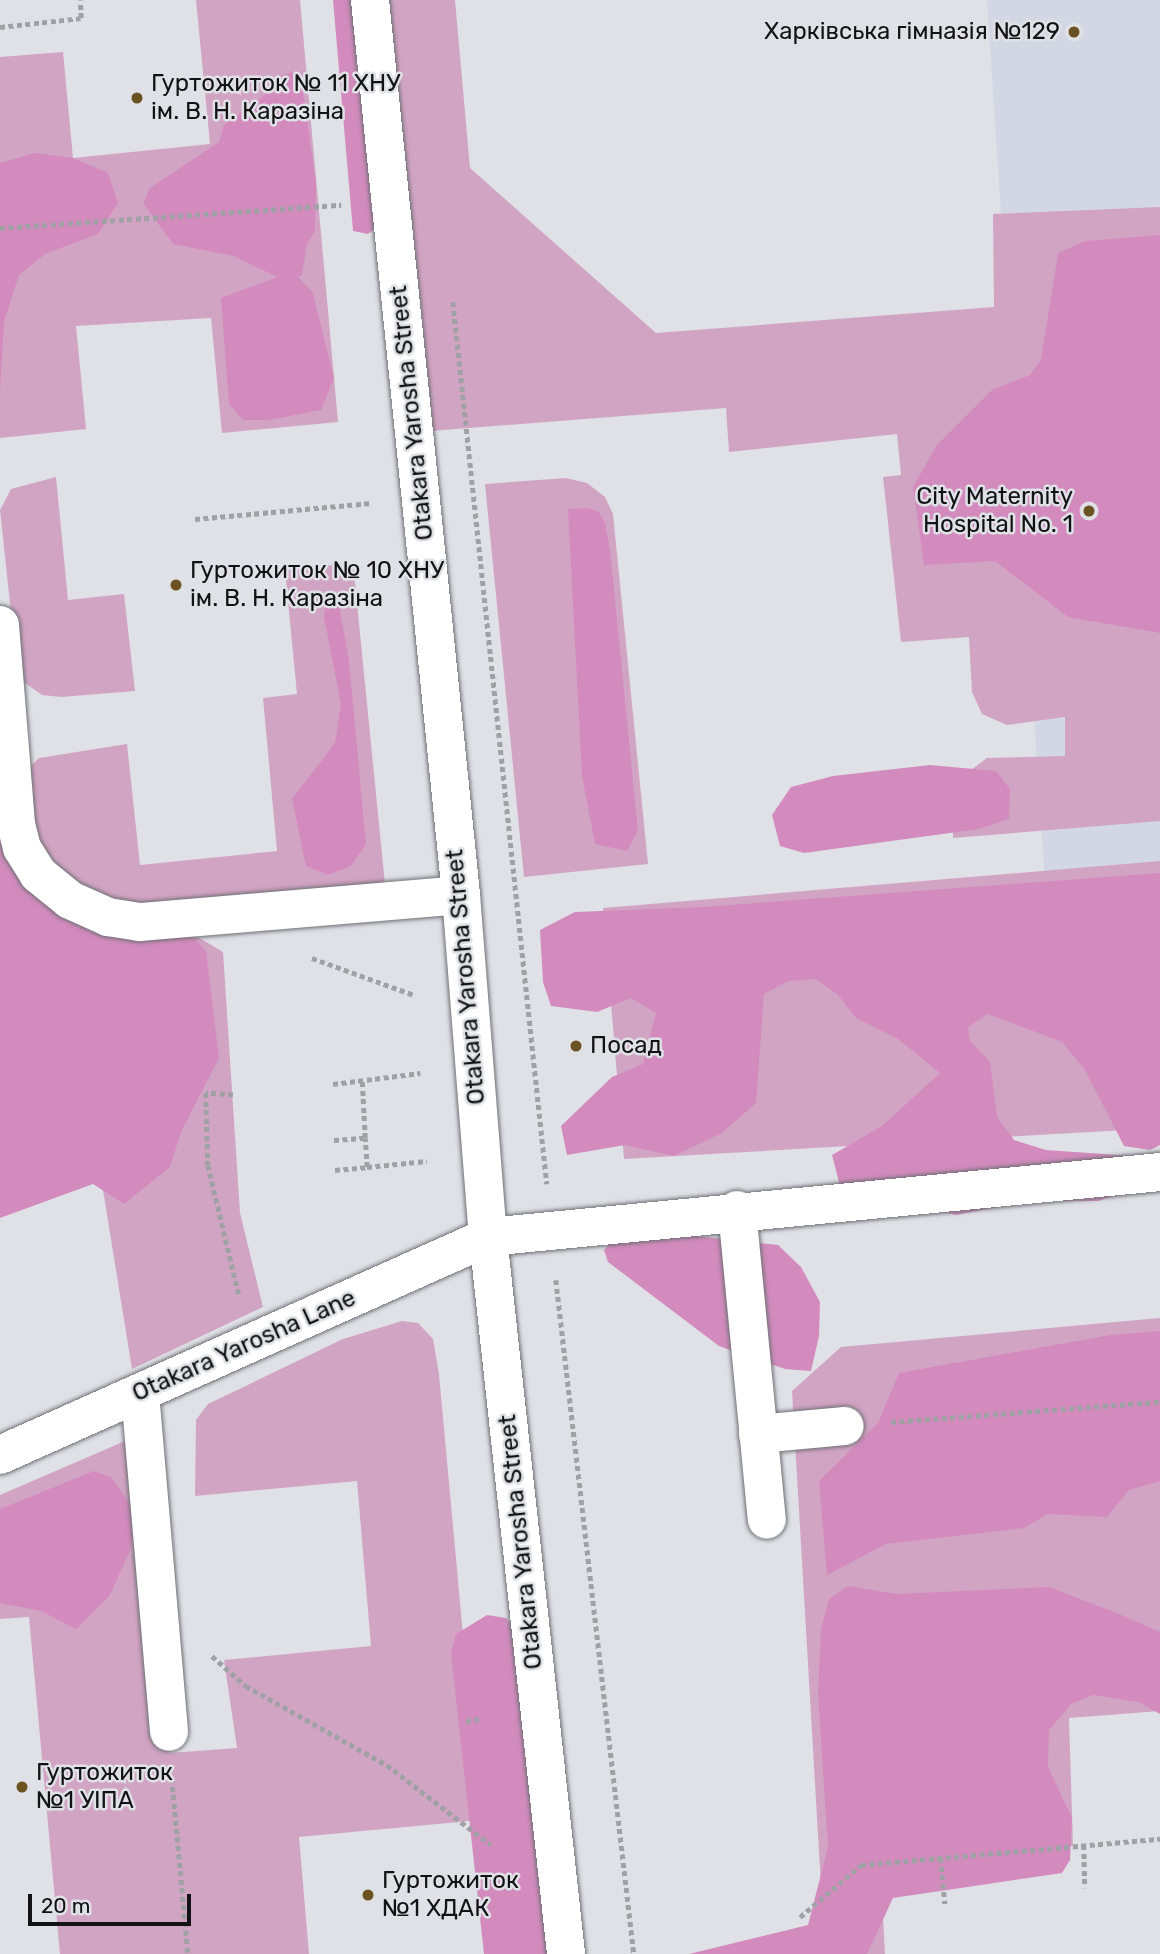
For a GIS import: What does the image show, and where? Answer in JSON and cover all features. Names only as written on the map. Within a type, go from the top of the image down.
[{"type":"street","name":"Otakara Yarosha Street","points":[[370,0],[461,895],[488,1237],[566,1954]]},
{"type":"street","points":[[0,625],[16,824],[22,848],[38,874],[70,900],[108,917],[139,922],[461,895]]},
{"type":"street","name":"Otakara Yarosha Lane","points":[[0,1455],[488,1237],[550,1228],[1160,1172]]},
{"type":"street","points":[[737,1210],[767,1520]]},
{"type":"street","points":[[140,1393],[169,1732]]},
{"type":"street","points":[[758,1434],[845,1426]]},
{"type":"path","points":[[0,27],[82,18],[80,0]]},
{"type":"path","points":[[0,228],[346,205]]},
{"type":"path","points":[[452,294],[550,1228],[634,1954]]},
{"type":"path","points":[[195,519],[371,503]]},
{"type":"path","points":[[308,956],[414,995]]},
{"type":"path","points":[[333,1084],[420,1073]]},
{"type":"path","points":[[362,1080],[367,1167]]},
{"type":"path","points":[[233,1095],[206,1093],[208,1165],[229,1266],[242,1303]]},
{"type":"path","points":[[334,1140],[365,1138]]},
{"type":"path","points":[[335,1170],[427,1161]]},
{"type":"path","points":[[845,1426],[1160,1402]]},
{"type":"path","points":[[158,1610],[246,1686],[387,1765],[491,1844]]},
{"type":"path","points":[[466,1721],[479,1718]]},
{"type":"path","points":[[169,1732],[188,1954]]},
{"type":"path","points":[[800,1917],[861,1865],[1160,1839]]},
{"type":"path","points":[[1084,1845],[1085,1888]]},
{"type":"path","points":[[941,1858],[945,1904]]},
{"type":"shaded area","points":[[196,0],[300,0],[338,422],[222,433],[211,318],[76,326],[86,429],[0,438],[0,57],[63,52],[73,158],[210,144]]},
{"type":"shaded area","points":[[333,0],[359,0],[380,225],[368,234],[353,231]]},
{"type":"shaded area","points":[[388,0],[455,0],[470,168],[656,333],[994,307],[993,214],[1160,207],[1160,821],[953,838],[952,809],[964,775],[987,758],[1065,756],[1065,717],[1007,725],[982,714],[972,692],[969,637],[901,642],[883,477],[901,475],[897,434],[729,452],[726,408],[430,431]]},
{"type":"shaded area","name":"City Maternity Hospital No. 1","points":[[987,0],[1160,0],[1160,954],[1050,960]]},
{"type":"shaded area","points":[[292,72],[302,85],[316,182],[315,231],[307,244],[302,275],[298,277],[313,293],[334,378],[321,410],[268,420],[243,420],[229,404],[221,298],[277,277],[234,256],[173,244],[143,203],[150,188],[219,142],[224,125],[270,91],[278,77]]},
{"type":"shaded area","points":[[35,153],[73,158],[108,173],[118,203],[98,234],[45,254],[19,275],[4,322],[0,393],[0,163]]},
{"type":"shaded area","points":[[1160,235],[1160,633],[1068,617],[995,561],[924,565],[913,487],[936,446],[992,390],[1030,375],[1041,360],[1058,253],[1085,241]]},
{"type":"shaded area","points":[[56,477],[68,600],[124,594],[135,691],[61,697],[42,695],[18,678],[0,510],[11,489]]},
{"type":"shaded area","points":[[566,478],[587,483],[605,497],[613,514],[648,864],[524,877],[485,484]]},
{"type":"shaded area","points":[[588,508],[599,512],[605,523],[610,550],[638,831],[627,851],[595,844],[582,776],[568,509]]},
{"type":"shaded area","points":[[353,563],[385,884],[142,910],[73,887],[40,843],[28,812],[30,767],[39,758],[127,744],[140,865],[277,851],[263,698],[297,694],[285,570]]},
{"type":"shaded area","points":[[338,599],[349,661],[366,844],[351,866],[328,875],[306,866],[292,799],[335,743],[341,704],[324,617],[326,600]]},
{"type":"shaded area","points":[[930,765],[996,771],[1010,789],[1009,819],[979,829],[804,853],[780,846],[772,815],[791,787],[833,776]]},
{"type":"shaded area","points":[[0,805],[29,878],[188,931],[206,951],[219,1058],[181,1132],[170,1167],[124,1204],[93,1184],[0,1218]]},
{"type":"shaded area","points":[[1160,861],[1160,1128],[624,1159],[603,908]]},
{"type":"shaded area","points":[[1160,873],[1160,1145],[1150,1150],[1124,1146],[1085,1070],[1062,1042],[988,1014],[968,1027],[970,1041],[990,1062],[997,1117],[1014,1140],[1046,1150],[1132,1156],[1139,1188],[1098,1201],[1030,1201],[956,1215],[841,1190],[832,1155],[882,1126],[940,1073],[898,1039],[856,1018],[838,995],[816,979],[789,981],[764,994],[756,1103],[722,1133],[674,1156],[625,1145],[567,1155],[561,1126],[612,1077],[643,1064],[656,1013],[631,998],[597,1012],[551,1006],[543,982],[540,930],[575,912],[703,907]]},
{"type":"shaded area","points":[[188,931],[223,952],[240,1213],[263,1307],[132,1369],[103,1190],[160,1079]]},
{"type":"shaded area","points":[[677,1234],[778,1245],[801,1267],[820,1302],[819,1336],[811,1371],[785,1369],[719,1346],[608,1262],[604,1250],[612,1241]]},
{"type":"shaded area","points":[[1160,1318],[1160,1711],[1069,1718],[1073,1846],[880,1863],[885,1954],[825,1954],[792,1391],[841,1347]]},
{"type":"shaded area","points":[[402,1321],[418,1323],[433,1339],[439,1374],[480,1820],[299,1837],[309,1954],[60,1954],[29,1617],[0,1619],[0,1495],[125,1441],[170,1753],[237,1748],[224,1660],[371,1646],[357,1481],[195,1496],[196,1420],[208,1404],[343,1339]]},
{"type":"shaded area","points":[[1160,1331],[1160,1481],[1129,1490],[1107,1517],[1048,1514],[1024,1528],[886,1544],[827,1575],[819,1481],[878,1423],[899,1373],[1110,1335]]},
{"type":"shaded area","points":[[94,1471],[112,1478],[137,1515],[130,1550],[110,1595],[76,1629],[41,1611],[0,1603],[0,1509]]},
{"type":"shaded area","points":[[848,1586],[897,1594],[1049,1587],[1117,1613],[1160,1632],[1160,1714],[1139,1702],[1093,1695],[1071,1704],[1049,1730],[1048,1767],[1072,1818],[1070,1860],[1062,1873],[893,1898],[867,1954],[689,1954],[808,1925],[828,1847],[818,1694],[821,1629],[829,1599]]},
{"type":"shaded area","points":[[487,1615],[506,1618],[519,1634],[547,1954],[484,1954],[451,1653],[456,1634]]},
{"type":"place","name":"Харківська гімназія №129","points":[[1074,32]]},
{"type":"place","name":"Гуртожиток № 11 ХНУ ім. В. Н. Каразіна","points":[[137,98]]},
{"type":"place","name":"City Maternity Hospital No. 1","points":[[1089,511]]},
{"type":"place","name":"Гуртожиток № 10 ХНУ ім. В. Н. Каразіна","points":[[176,585]]},
{"type":"place","name":"Посад","points":[[576,1046]]},
{"type":"place","name":"Гуртожиток №1 УІПА","points":[[22,1787]]},
{"type":"place","name":"Гуртожиток №1 ХДАК","points":[[368,1895]]}]
